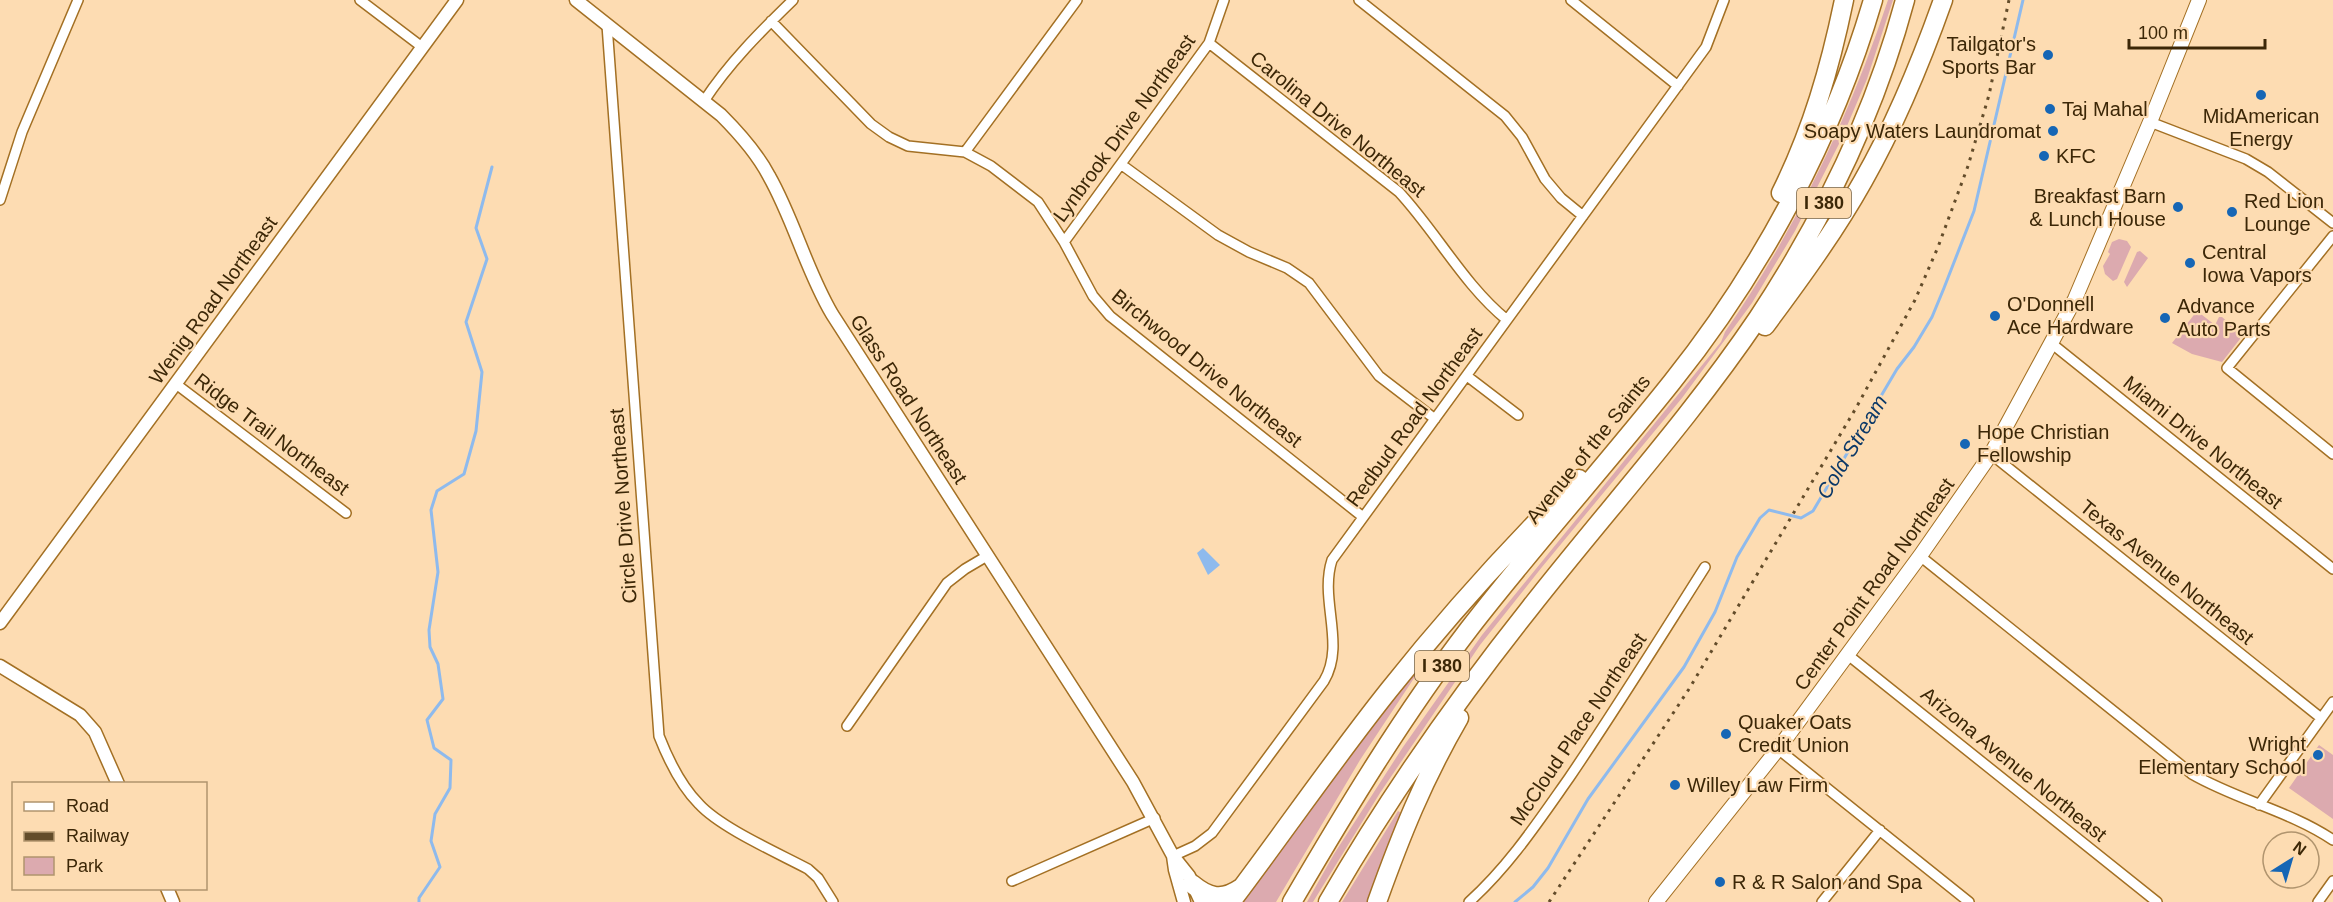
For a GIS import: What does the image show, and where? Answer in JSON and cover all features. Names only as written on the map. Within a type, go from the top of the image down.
[{"type":"highway","points":[[1737,293],[1755,243],[1790,174],[1814,114],[1831,61],[1844,0]]},
{"type":"highway","name":"Avenue of the Saints","points":[[1292,902],[1370,772],[1436,674],[1470,628],[1673,381],[1737,293],[1765,247],[1808,165],[1850,67],[1873,0]]},
{"type":"highway","name":"I 380","points":[[1328,902],[1416,760],[1501,645],[1707,389],[1757,318],[1793,261],[1853,145],[1887,59],[1905,0]]},
{"type":"highway","points":[[1707,389],[1750,348],[1848,207],[1892,126],[1924,54],[1943,0]]},
{"type":"highway","points":[[1231,902],[1356,734],[1428,643],[1533,524],[1580,478],[1617,448]]},
{"type":"highway","points":[[1377,902],[1402,830],[1420,788],[1501,645]]},
{"type":"highway","points":[[1192,884],[1208,895],[1219,897],[1233,894],[1242,887]]},
{"type":"main road","name":"Center Point Road Northeast","points":[[1656,902],[1778,749],[1920,556],[1990,454],[2075,299],[2199,0]]},
{"type":"street","points":[[0,200],[22,132],[78,0]]},
{"type":"street","points":[[360,0],[422,47]]},
{"type":"street","name":"Wenig Road Northeast","points":[[0,623],[457,0]]},
{"type":"street","name":"Glass Road Northeast","points":[[576,0],[704,101],[736,130],[769,175],[816,286],[1155,818],[1173,856]]},
{"type":"street","points":[[704,101],[722,73],[793,0]]},
{"type":"street","points":[[965,152],[1077,0]]},
{"type":"street","name":"Lynbrook Drive Northeast","points":[[1064,242],[1209,43],[1224,0]]},
{"type":"street","points":[[1359,0],[1505,116],[1522,137],[1545,179],[1560,198],[1583,216]]},
{"type":"street","name":"Redbud Road Northeast","points":[[1173,856],[1204,841],[1212,833],[1330,672],[1334,647],[1328,574],[1332,560],[1706,48],[1724,0]]},
{"type":"street","points":[[1574,1],[1678,86]]},
{"type":"street","name":"Birchwood Drive Northeast","points":[[771,21],[871,124],[889,137],[908,146],[965,152],[991,166],[1038,202],[1064,242],[1093,296],[1110,316],[1363,517]]},
{"type":"street","name":"Circle Drive Northeast","points":[[607,25],[659,736],[666,755],[698,804],[713,816],[808,869],[818,878],[833,902]]},
{"type":"street","name":"Carolina Drive Northeast","points":[[1209,43],[1399,192],[1422,217],[1488,304],[1507,320]]},
{"type":"street","points":[[2150,122],[2246,159],[2268,172],[2333,223]]},
{"type":"street","points":[[1122,165],[1218,236],[1287,268],[1309,283],[1379,376],[1435,418]]},
{"type":"street","points":[[2333,236],[2226,368],[2333,454]]},
{"type":"street","name":"Miami Drive Northeast","points":[[2051,343],[2333,569]]},
{"type":"street","points":[[1467,376],[1518,415]]},
{"type":"street","name":"Ridge Trail Northeast","points":[[176,384],[346,513]]},
{"type":"street","name":"Texas Avenue Northeast","points":[[1990,454],[2321,718]]},
{"type":"street","points":[[847,726],[947,583],[965,568],[987,556]]},
{"type":"street","points":[[1920,556],[2192,774],[2217,788],[2294,819],[2333,840]]},
{"type":"street","name":"McCloud Place Northeast","points":[[1469,902],[1491,882],[1520,848],[1620,704],[1705,567]]},
{"type":"street","name":"Arizona Avenue Northeast","points":[[1848,655],[2157,902]]},
{"type":"street","points":[[0,666],[80,715],[95,732],[118,782]]},
{"type":"street","points":[[2259,805],[2333,702]]},
{"type":"street","points":[[1778,749],[1969,902]]},
{"type":"street","points":[[1012,881],[1155,818]]},
{"type":"street","points":[[1822,902],[1880,830]]},
{"type":"street","points":[[1173,856],[1201,902]]},
{"type":"street","points":[[1173,856],[1184,902]]},
{"type":"street","points":[[2318,902],[2333,881]]},
{"type":"green space","points":[[1888,0],[1893,0],[1867,79],[1841,140],[1795,231],[1752,303],[1682,398],[1480,645],[1380,793],[1313,902],[1307,902],[1334,854],[1403,747],[1482,635],[1721,342],[1775,253],[1818,172],[1856,87]]},
{"type":"green space","points":[[2119,239],[2127,241],[2131,247],[2117,279],[2113,281],[2105,274],[2103,266],[2110,254],[2108,252],[2112,242]]},
{"type":"green space","points":[[2140,251],[2148,258],[2127,287],[2124,282],[2137,252]]},
{"type":"green space","points":[[2197,311],[2215,325],[2219,317],[2222,317],[2240,333],[2240,339],[2222,362],[2192,354],[2172,343]]},
{"type":"green space","points":[[1426,655],[1428,657],[1360,760],[1276,902],[1241,902],[1304,813]]},
{"type":"green space","points":[[2319,745],[2333,755],[2333,819],[2289,788]]},
{"type":"green space","points":[[1398,811],[1403,814],[1371,902],[1342,902]]},
{"type":"water","points":[[1203,548],[1220,565],[1208,575],[1197,553]]},
{"type":"waterway","name":"Cold Stream","points":[[1515,902],[1533,887],[1548,868],[1588,799],[1684,667],[1715,612],[1737,557],[1760,518],[1769,510],[1801,518],[1813,511],[1897,369],[1914,347],[1932,317],[1974,211],[2023,0]]},
{"type":"waterway","points":[[419,902],[419,898],[440,867],[431,841],[435,814],[450,788],[451,760],[434,748],[427,720],[443,699],[438,664],[430,647],[429,630],[438,572],[431,510],[437,491],[464,474],[476,431],[482,372],[466,322],[487,259],[476,228],[492,167]]},
{"type":"railway","points":[[1549,902],[1689,689],[1856,408],[1915,300],[1938,247],[1968,166],[1989,95],[2009,0]]},
{"type":"place","name":"Tailgator's Sports Bar","points":[[2048,55]]},
{"type":"place","name":"MidAmerican Energy","points":[[2261,95]]},
{"type":"place","name":"Taj Mahal","points":[[2050,109]]},
{"type":"place","name":"Soapy Waters Laundromat","points":[[2053,131]]},
{"type":"place","name":"KFC","points":[[2044,156]]},
{"type":"place","name":"Breakfast Barn & Lunch House","points":[[2178,207]]},
{"type":"place","name":"Red Lion Lounge","points":[[2232,212]]},
{"type":"place","name":"Central Iowa Vapors","points":[[2190,263]]},
{"type":"place","name":"O'Donnell Ace Hardware","points":[[1995,316]]},
{"type":"place","name":"Advance Auto Parts","points":[[2165,318]]},
{"type":"place","name":"Hope Christian Fellowship","points":[[1965,444]]},
{"type":"place","name":"Quaker Oats Credit Union","points":[[1726,734]]},
{"type":"place","name":"Wright Elementary School","points":[[2318,755]]},
{"type":"place","name":"Willey Law Firm","points":[[1675,785]]},
{"type":"place","name":"R & R Salon and Spa","points":[[1720,882]]}]
